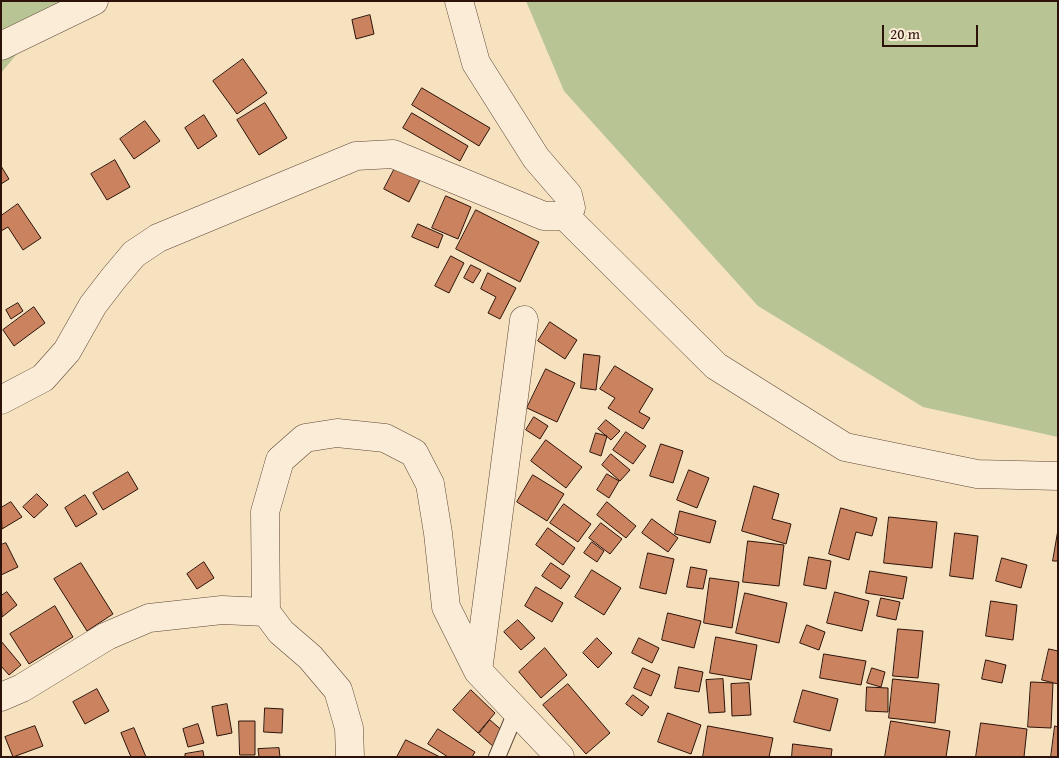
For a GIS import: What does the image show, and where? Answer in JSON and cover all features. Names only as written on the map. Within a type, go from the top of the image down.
[{"type":"street","points":[[1,46],[94,1]]},
{"type":"street","points":[[458,1],[476,62],[536,158],[568,195],[571,208],[565,216]]},
{"type":"street","points":[[1,400],[43,378],[67,351],[93,304],[134,254],[158,238],[356,156],[393,154],[544,216],[565,216],[716,366],[845,447],[977,474],[1058,476]]},
{"type":"street","points":[[478,671],[524,320]]},
{"type":"street","points":[[350,757],[349,728],[338,690],[310,657],[281,632],[266,612],[265,512],[280,460],[304,438],[337,433],[385,438],[414,453],[430,484],[438,533],[446,607],[478,671],[560,757]]},
{"type":"street","points":[[1,697],[22,688],[107,636],[150,618],[222,610],[266,612]]},
{"type":"lane","points":[[497,757],[516,712]]},
{"type":"green space","points":[[1,1],[61,1],[1,73]]},
{"type":"green space","points":[[526,1],[1058,1],[1058,437],[923,407],[758,306],[564,91]]},
{"type":"building","points":[[370,15],[374,34],[356,39],[352,20]]},
{"type":"building","points":[[243,59],[267,93],[237,114],[213,81]]},
{"type":"building","points":[[422,88],[490,128],[479,146],[412,105]]},
{"type":"building","points":[[265,103],[287,138],[259,155],[237,120]]},
{"type":"building","points":[[412,113],[468,146],[460,161],[403,128]]},
{"type":"building","points":[[204,115],[217,136],[198,149],[185,128]]},
{"type":"building","points":[[145,121],[160,141],[134,159],[120,139]]},
{"type":"building","points":[[115,160],[130,187],[107,200],[91,174]]},
{"type":"building","points":[[1,166],[9,179],[1,184]]},
{"type":"building","points":[[395,168],[420,180],[409,202],[384,189]]},
{"type":"building","points":[[446,196],[471,207],[458,239],[432,228]]},
{"type":"building","points":[[18,204],[41,238],[23,250],[8,227],[1,231],[1,216]]},
{"type":"building","points":[[476,210],[539,242],[520,282],[456,249]]},
{"type":"building","points":[[418,224],[443,235],[438,248],[412,237]]},
{"type":"building","points":[[451,256],[464,263],[449,293],[435,286]]},
{"type":"building","points":[[471,265],[481,270],[473,283],[464,278]]},
{"type":"building","points":[[488,273],[516,288],[500,319],[488,313],[496,297],[481,289]]},
{"type":"building","points":[[18,303],[23,311],[11,319],[6,310]]},
{"type":"building","points":[[34,307],[45,323],[14,346],[3,330]]},
{"type":"building","points":[[550,322],[577,340],[565,359],[538,341]]},
{"type":"building","points":[[584,354],[600,356],[596,390],[581,388]]},
{"type":"building","points":[[615,366],[653,389],[639,412],[650,418],[643,429],[608,408],[615,398],[600,389]]},
{"type":"building","points":[[546,369],[575,383],[557,422],[527,408]]},
{"type":"building","points":[[534,417],[548,426],[540,439],[526,430]]},
{"type":"building","points":[[606,420],[620,431],[611,440],[598,429]]},
{"type":"building","points":[[626,432],[646,446],[633,464],[613,450]]},
{"type":"building","points":[[596,433],[607,436],[601,456],[590,452]]},
{"type":"building","points":[[546,440],[582,467],[566,488],[531,461]]},
{"type":"building","points":[[661,444],[683,451],[673,483],[650,476]]},
{"type":"building","points":[[611,454],[630,470],[620,481],[602,465]]},
{"type":"building","points":[[689,470],[709,478],[697,508],[677,500]]},
{"type":"building","points":[[128,472],[138,489],[103,510],[93,493]]},
{"type":"building","points":[[607,474],[619,481],[609,498],[597,490]]},
{"type":"building","points":[[533,475],[564,494],[547,521],[517,502]]},
{"type":"building","points":[[754,486],[779,494],[772,519],[791,524],[786,544],[742,531]]},
{"type":"building","points":[[37,494],[48,505],[34,518],[23,507]]},
{"type":"building","points":[[85,495],[97,514],[76,527],[65,508]]},
{"type":"building","points":[[11,502],[22,517],[2,529],[1,508]]},
{"type":"building","points":[[607,502],[636,526],[626,538],[597,515]]},
{"type":"building","points":[[564,504],[591,524],[578,542],[550,523]]},
{"type":"building","points":[[841,508],[877,518],[872,536],[856,532],[849,560],[829,554]]},
{"type":"building","points":[[680,511],[716,521],[710,543],[675,534]]},
{"type":"building","points":[[889,517],[937,522],[932,568],[884,563]]},
{"type":"building","points":[[652,519],[678,538],[668,552],[642,533]]},
{"type":"building","points":[[601,523],[622,539],[610,554],[589,538]]},
{"type":"building","points":[[548,528],[575,548],[563,565],[536,545]]},
{"type":"building","points":[[1058,530],[1058,561],[1053,561]]},
{"type":"building","points":[[955,533],[978,536],[973,579],[950,576]]},
{"type":"building","points":[[748,541],[784,545],[779,586],[743,582]]},
{"type":"building","points":[[592,542],[604,551],[597,562],[584,553]]},
{"type":"building","points":[[6,543],[18,567],[1,575],[1,545]]},
{"type":"building","points":[[648,553],[674,559],[666,594],[640,588]]},
{"type":"building","points":[[809,557],[831,561],[826,589],[804,585]]},
{"type":"building","points":[[1002,558],[1027,565],[1021,588],[996,581]]},
{"type":"building","points":[[204,562],[214,578],[197,589],[187,574]]},
{"type":"building","points":[[81,563],[113,614],[87,631],[54,579]]},
{"type":"building","points":[[551,563],[570,576],[561,589],[542,576]]},
{"type":"building","points":[[691,567],[707,570],[703,589],[687,587]]},
{"type":"building","points":[[592,570],[621,588],[604,615],[575,597]]},
{"type":"building","points":[[870,571],[907,577],[903,599],[866,593]]},
{"type":"building","points":[[710,578],[739,582],[732,628],[704,623]]},
{"type":"building","points":[[536,587],[563,603],[552,622],[525,606]]},
{"type":"building","points":[[7,592],[17,605],[2,617],[1,596]]},
{"type":"building","points":[[835,592],[869,601],[862,631],[827,623]]},
{"type":"building","points":[[745,593],[787,603],[779,643],[736,633]]},
{"type":"building","points":[[881,598],[900,602],[896,620],[877,616]]},
{"type":"building","points":[[991,601],[1017,605],[1013,640],[986,636]]},
{"type":"building","points":[[55,606],[73,637],[29,664],[10,634]]},
{"type":"building","points":[[668,613],[701,621],[694,648],[662,640]]},
{"type":"building","points":[[518,620],[535,638],[521,650],[504,632]]},
{"type":"building","points":[[807,625],[825,632],[819,650],[800,643]]},
{"type":"building","points":[[898,629],[923,631],[918,678],[893,676]]},
{"type":"building","points":[[716,637],[757,645],[751,680],[710,673]]},
{"type":"building","points":[[597,638],[612,653],[598,668],[583,653]]},
{"type":"building","points":[[639,638],[659,648],[652,663],[632,653]]},
{"type":"building","points":[[1,641],[21,665],[9,675],[1,666]]},
{"type":"building","points":[[545,648],[567,675],[541,698],[519,672]]},
{"type":"building","points":[[1049,649],[1058,651],[1058,684],[1042,680]]},
{"type":"building","points":[[824,654],[866,661],[861,685],[820,678]]},
{"type":"building","points":[[986,660],[1006,665],[1002,683],[982,679]]},
{"type":"building","points":[[679,667],[703,672],[699,692],[675,688]]},
{"type":"building","points":[[643,668],[660,675],[651,696],[634,688]]},
{"type":"building","points":[[872,668],[885,672],[881,687],[867,683]]},
{"type":"building","points":[[723,679],[725,712],[709,713],[706,680]]},
{"type":"building","points":[[893,679],[939,684],[935,723],[889,718]]},
{"type":"building","points":[[1031,682],[1053,683],[1051,728],[1028,727]]},
{"type":"building","points":[[749,683],[751,715],[732,716],[731,684]]},
{"type":"building","points":[[568,684],[610,733],[586,754],[543,705]]},
{"type":"building","points":[[867,687],[888,688],[888,712],[866,711]]},
{"type":"building","points":[[97,689],[109,711],[85,724],[73,702]]},
{"type":"building","points":[[471,690],[495,713],[478,733],[453,710]]},
{"type":"building","points":[[803,690],[838,699],[830,731],[794,722]]},
{"type":"building","points":[[633,695],[649,707],[642,716],[626,704]]},
{"type":"building","points":[[227,704],[232,733],[217,736],[212,707]]},
{"type":"building","points":[[265,708],[283,709],[282,733],[264,732]]},
{"type":"building","points":[[668,713],[701,725],[691,754],[658,742]]},
{"type":"building","points":[[490,720],[505,733],[494,747],[479,734]]},
{"type":"building","points":[[239,721],[255,721],[255,755],[240,755]]},
{"type":"building","points":[[891,721],[950,731],[946,757],[885,757]]},
{"type":"building","points":[[981,723],[1027,729],[1024,757],[976,757]]},
{"type":"building","points":[[198,724],[204,743],[188,747],[183,729]]},
{"type":"building","points":[[35,726],[43,746],[13,757],[5,737]]},
{"type":"building","points":[[708,726],[773,738],[769,757],[703,757]]},
{"type":"building","points":[[1055,726],[1058,727],[1058,757],[1051,757]]},
{"type":"building","points":[[134,728],[146,757],[131,757],[121,733]]},
{"type":"building","points":[[438,729],[475,752],[472,757],[448,757],[428,744]]},
{"type":"building","points":[[406,740],[440,757],[397,757]]},
{"type":"building","points":[[793,744],[832,749],[831,757],[792,757]]},
{"type":"building","points":[[279,748],[280,757],[259,757],[258,749]]},
{"type":"building","points":[[203,751],[204,757],[185,757],[185,754]]}]
